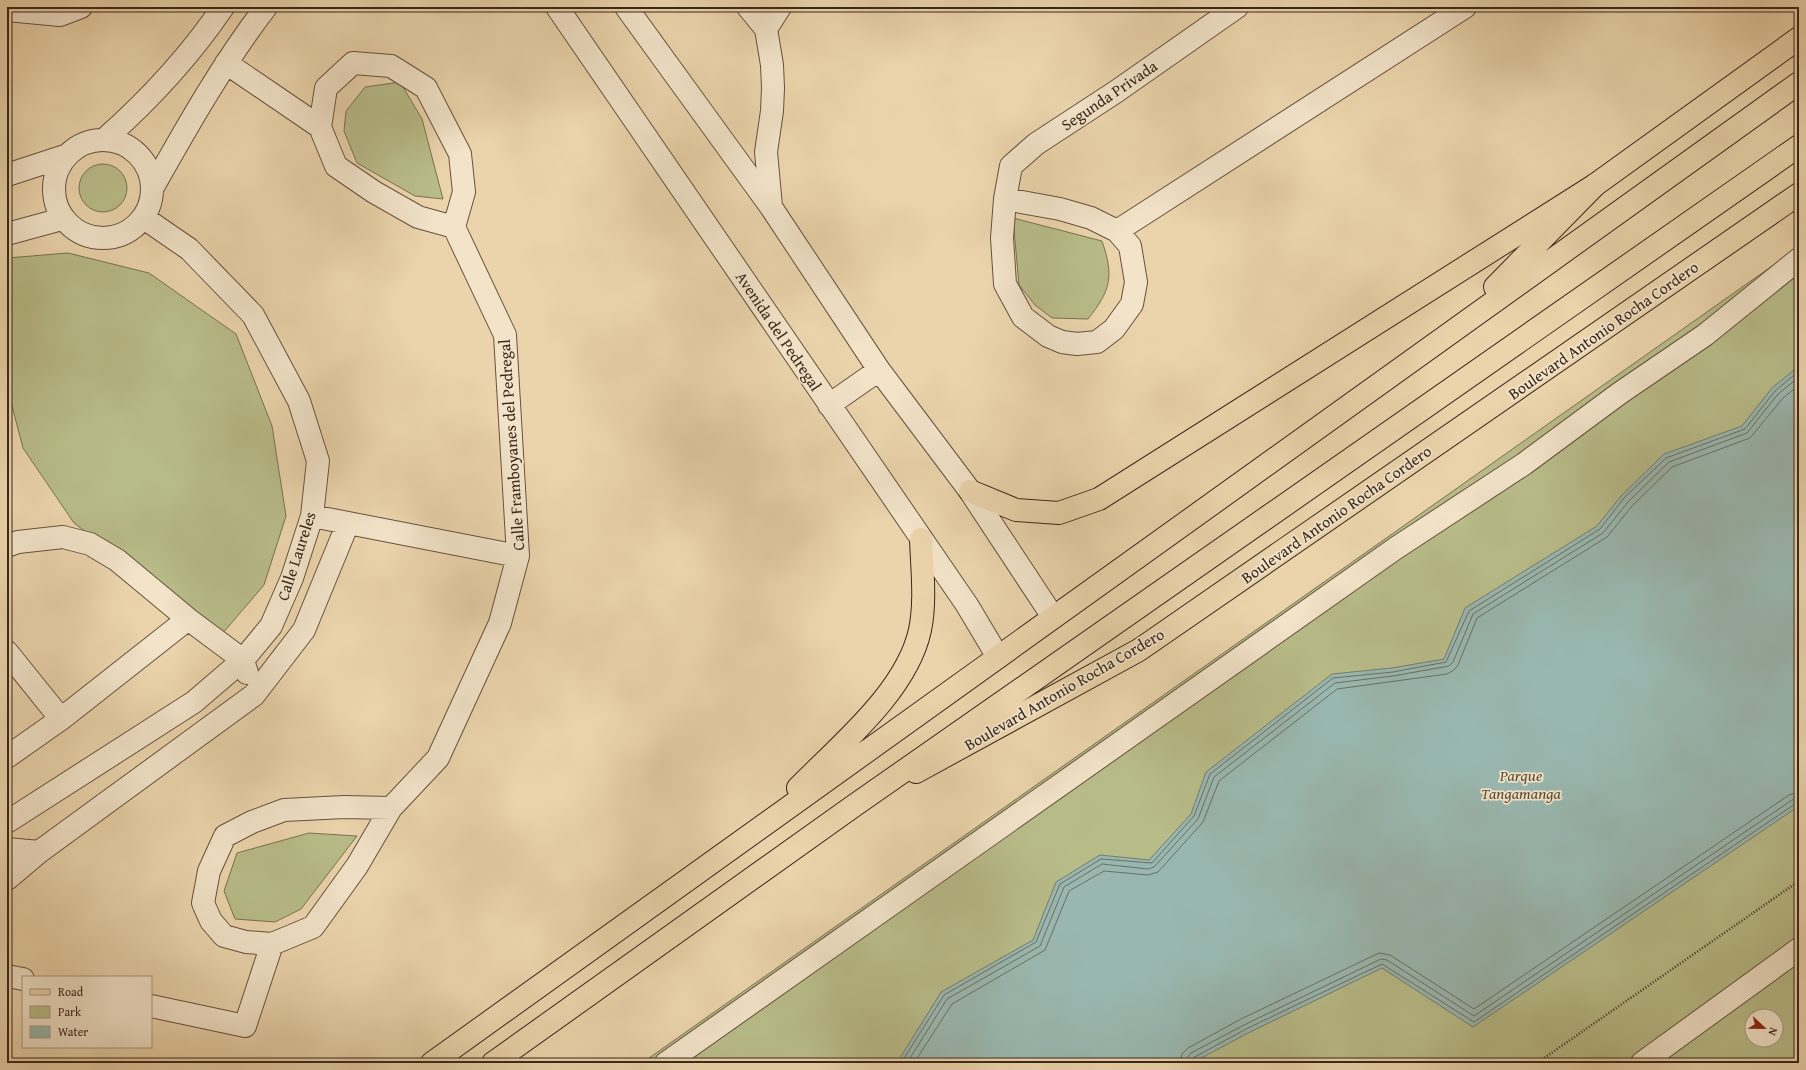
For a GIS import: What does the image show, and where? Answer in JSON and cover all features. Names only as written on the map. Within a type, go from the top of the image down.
[{"type":"main road","points":[[970,491],[1016,510],[1059,513],[1099,499],[1595,185],[1799,38]]},
{"type":"main road","points":[[432,1063],[1453,329],[1799,83]]},
{"type":"main road","points":[[493,1063],[855,805],[1799,146]]},
{"type":"main road","points":[[1453,329],[1595,185]]},
{"type":"main road","name":"Boulevard Antonio Rocha Cordero","points":[[855,805],[1139,650],[1799,194]]},
{"type":"main road","points":[[754,832],[871,715],[895,686],[913,651],[920,631],[923,604],[922,539]]},
{"type":"street","points":[[7,10],[60,15],[81,7]]},
{"type":"street","points":[[106,138],[142,107],[174,72],[204,35],[223,7]]},
{"type":"street","name":"Avenida del Pedregal","points":[[557,7],[967,605],[998,657]]},
{"type":"street","points":[[626,7],[771,207],[879,370],[970,491],[1053,617]]},
{"type":"street","points":[[748,7],[766,29],[772,65],[772,111],[766,152],[771,207]]},
{"type":"street","points":[[766,29],[780,7]]},
{"type":"street","name":"Segunda Privada","points":[[1117,231],[1130,246],[1136,282],[1132,304],[1114,328],[1097,342],[1077,344],[1062,342],[1048,336],[1023,317],[1005,284],[1002,238],[1005,199],[1011,166],[1036,144],[1117,91],[1237,7]]},
{"type":"street","points":[[1005,199],[1060,209],[1091,218],[1117,231],[1465,7]]},
{"type":"street","points":[[65,156],[54,175],[54,198],[62,219],[80,234],[104,239],[127,234],[144,218],[154,187],[188,124],[257,10]]},
{"type":"street","points":[[226,63],[320,127]]},
{"type":"street","points":[[353,63],[391,66],[426,88],[460,154],[464,192],[454,227],[418,217],[374,192],[336,166],[320,127],[326,88],[353,63]]},
{"type":"street","points":[[7,175],[65,156],[84,142],[106,138],[130,146],[147,163],[154,187]]},
{"type":"street","name":"Calle Laureles","points":[[7,822],[194,702],[243,660],[271,626],[292,578],[312,516],[318,461],[299,401],[252,315],[189,248],[144,218]]},
{"type":"street","points":[[7,234],[62,219]]},
{"type":"street","name":"Calle Framboyanes del Pedregal","points":[[391,808],[344,807],[284,810],[252,822],[225,836],[209,871],[203,903],[211,921],[224,936],[246,942],[272,944],[313,927],[357,866],[391,808],[438,758],[500,623],[518,556],[505,335],[454,227]]},
{"type":"street","points":[[666,1063],[1396,548],[1524,464],[1620,393],[1705,334],[1799,259]]},
{"type":"street","points":[[829,405],[879,370]]},
{"type":"street","points":[[312,516],[518,556]]},
{"type":"street","points":[[7,879],[39,852],[254,694],[304,630],[348,523]]},
{"type":"street","points":[[7,546],[18,542],[63,537],[90,544],[117,560],[188,619],[243,660],[254,694]]},
{"type":"street","points":[[7,757],[61,719],[188,619]]},
{"type":"street","points":[[7,652],[61,719]]},
{"type":"street","points":[[7,849],[39,852]]},
{"type":"street","points":[[152,1006],[245,1026],[272,944]]},
{"type":"street","points":[[1642,1063],[1799,949]]},
{"type":"street","points":[[7,976],[22,979]]},
{"type":"path","points":[[1537,1063],[1799,881]]},
{"type":"green space","points":[[400,82],[422,119],[443,199],[415,196],[357,163],[344,131],[346,111],[365,87]]},
{"type":"green space","points":[[98,164],[108,164],[120,171],[127,183],[127,193],[120,205],[108,212],[98,212],[90,208],[83,201],[79,193],[79,183],[83,175],[90,168]]},
{"type":"green space","points":[[1013,218],[1102,241],[1108,264],[1108,282],[1102,300],[1088,319],[1052,318],[1035,305],[1019,285]]},
{"type":"green space","name":"Parque Tangamanga","points":[[1799,247],[1799,1063],[642,1063]]},
{"type":"green space","points":[[68,253],[149,273],[236,334],[272,426],[286,516],[264,585],[222,634],[74,523],[23,448],[7,387],[7,258]]},
{"type":"green space","points":[[309,833],[357,836],[301,909],[275,922],[235,919],[224,891],[237,853]]},
{"type":"water","points":[[1799,366],[1799,806],[1473,1027],[1382,968],[1248,1033],[1192,1063],[897,1063],[941,992],[1033,940],[1056,882],[1100,855],[1149,860],[1191,814],[1206,772],[1332,674],[1392,668],[1444,659],[1465,608],[1597,526],[1621,496],[1664,454],[1742,426],[1772,388]]}]
